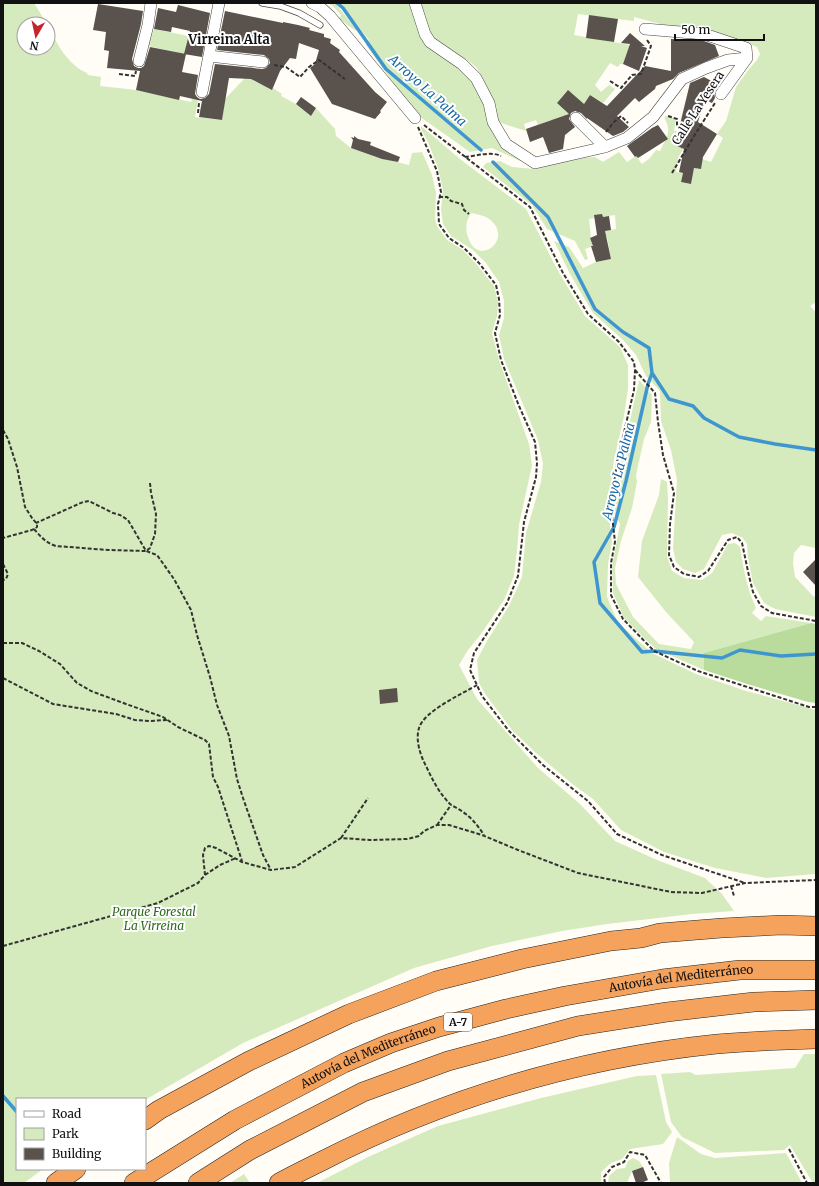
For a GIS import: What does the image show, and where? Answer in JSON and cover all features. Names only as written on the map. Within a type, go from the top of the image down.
[{"type":"highway","points":[[641,938],[660,933],[722,928],[781,925],[816,926]]},
{"type":"highway","points":[[146,1119],[159,1110],[249,1061],[348,1014],[436,981],[522,959],[611,941],[721,934],[780,932],[816,933]]},
{"type":"highway","name":"Autovía del Mediterráneo","points":[[134,1183],[235,1120],[337,1066],[391,1043],[438,1027],[565,996],[662,979],[740,970],[816,970]]},
{"type":"highway","points":[[198,1183],[250,1150],[363,1092],[448,1061],[578,1026],[667,1012],[754,1002],[816,1000]]},
{"type":"highway","points":[[280,1183],[351,1146],[402,1123],[464,1100],[524,1081],[588,1064],[650,1053],[716,1044],[816,1039]]},
{"type":"highway","points":[[56,1183],[75,1170]]},
{"type":"street","points":[[139,61],[148,25],[151,3]]},
{"type":"street","points":[[202,92],[219,3]]},
{"type":"street","points":[[312,3],[320,7],[330,16],[415,118]]},
{"type":"street","name":"Calle La Yesera","points":[[415,3],[425,34],[430,42],[462,64],[476,78],[489,103],[493,122],[506,144],[535,163],[627,138],[653,118],[682,79],[728,60],[747,58]]},
{"type":"street","points":[[645,29],[704,34],[746,48],[747,58]]},
{"type":"street","points":[[209,56],[263,62]]},
{"type":"street","name":"Calle La Yesera","points":[[721,94],[747,58]]},
{"type":"street","points":[[576,118],[602,144]]},
{"type":"lane","points":[[262,3],[280,6],[299,13],[320,25]]},
{"type":"path","points":[[610,81],[620,88],[632,75],[641,74],[651,46],[643,35],[645,29]]},
{"type":"path","points":[[263,62],[286,68],[300,77],[309,67],[319,60],[345,79]]},
{"type":"path","points":[[119,74],[135,76],[136,72]]},
{"type":"path","name":"Calle La Yesera","points":[[672,173],[721,94]]},
{"type":"path","points":[[657,112],[677,119],[677,126],[680,127]]},
{"type":"path","points":[[602,144],[613,124],[621,116],[625,120]]},
{"type":"path","points":[[415,118],[530,207],[563,273],[588,314],[619,342],[634,362],[634,390],[617,462],[611,506],[615,542],[611,563],[611,595],[623,619],[654,651],[698,671],[795,702],[816,707]]},
{"type":"path","points":[[415,118],[436,171],[441,192],[438,213],[439,224],[449,238],[464,248],[479,263],[496,285],[500,299],[500,315],[494,333],[501,360],[535,442],[537,462],[536,477],[524,522],[518,576],[507,603],[474,653],[470,670],[482,696],[509,731],[543,765],[588,801],[617,834],[662,855],[744,883]]},
{"type":"path","points":[[465,157],[498,154],[506,158]]},
{"type":"path","points":[[440,197],[462,204],[464,210],[469,214]]},
{"type":"path","points":[[635,370],[655,393],[663,455],[674,493],[670,524],[669,555],[674,567],[684,574],[699,577],[708,571],[728,540],[737,537],[742,543],[753,592],[761,606],[772,613],[816,621]]},
{"type":"path","points":[[3,430],[8,439],[17,466],[25,507],[36,523],[37,527],[3,538]]},
{"type":"path","points":[[146,551],[150,548],[155,534],[156,514],[150,493],[150,482]]},
{"type":"path","points":[[36,523],[84,502],[89,502],[128,520],[146,551]]},
{"type":"path","points":[[34,529],[42,538],[50,544],[56,546],[146,551],[157,555],[174,579],[191,610],[217,705],[229,736],[237,779],[263,855],[271,870]]},
{"type":"path","points":[[3,564],[8,574],[6,580],[3,580]]},
{"type":"path","points":[[3,643],[22,643],[39,651],[60,664],[77,683],[98,693],[163,717],[178,727],[205,740],[209,744],[213,777],[218,787],[242,862]]},
{"type":"path","points":[[3,678],[53,704],[116,714],[134,720],[168,720]]},
{"type":"path","points":[[477,685],[434,710],[423,720],[419,728],[418,745],[423,761],[442,795],[451,804],[465,813],[477,825],[484,836]]},
{"type":"path","points":[[205,875],[203,855],[205,848],[210,846],[242,862],[271,870],[294,867],[341,838],[368,798]]},
{"type":"path","points":[[437,825],[451,804]]},
{"type":"path","points":[[341,838],[370,840],[407,839],[419,836],[424,831],[437,825],[449,825],[484,836],[578,873],[671,892],[702,893],[744,883],[816,880]]},
{"type":"path","points":[[3,946],[158,903],[198,883],[205,875],[220,865],[236,858]]},
{"type":"path","points":[[732,886],[734,896]]},
{"type":"path","points":[[789,1149],[807,1183]]},
{"type":"path","points":[[605,1183],[604,1177],[612,1167],[624,1162],[630,1152],[645,1155],[661,1183]]},
{"type":"green space","name":"Parque Forestal La Virreina","points":[[3,3],[34,3],[42,16],[16,16],[16,56],[56,56],[56,41],[74,65],[88,75],[101,77],[100,86],[136,90],[191,102],[192,99],[198,100],[195,117],[222,120],[225,99],[244,79],[250,66],[256,69],[251,77],[254,81],[272,89],[273,88],[282,94],[281,96],[296,104],[311,116],[316,108],[335,129],[336,136],[351,148],[376,157],[409,165],[412,153],[422,152],[432,175],[436,193],[435,219],[437,226],[447,240],[463,250],[494,286],[498,302],[497,316],[492,333],[499,360],[529,444],[532,465],[519,525],[514,576],[504,600],[459,665],[477,699],[538,768],[580,804],[615,841],[657,860],[705,878],[722,894],[734,911],[692,914],[562,931],[492,946],[414,968],[243,1043],[146,1099],[146,1098],[16,1098],[16,1170],[42,1170],[24,1183],[3,1183]]},
{"type":"green space","points":[[328,3],[335,3],[356,31],[339,19],[341,15]]},
{"type":"green space","points":[[339,3],[410,3],[421,37],[473,80],[484,105],[492,132],[504,147],[528,161],[520,161],[492,148],[470,152],[416,114],[366,45],[369,40]]},
{"type":"green space","points":[[419,3],[816,3],[816,302],[810,306],[816,312],[816,548],[801,545],[794,553],[793,563],[795,577],[813,596],[816,597],[816,617],[775,609],[764,603],[753,583],[747,544],[743,538],[732,533],[722,535],[704,569],[695,573],[683,569],[676,562],[673,548],[677,480],[671,450],[661,421],[660,391],[646,376],[636,355],[623,340],[593,313],[570,274],[554,241],[569,247],[583,268],[596,262],[611,259],[607,237],[599,238],[597,232],[616,229],[615,215],[589,219],[590,238],[593,246],[585,249],[588,259],[585,260],[575,241],[547,229],[532,205],[483,167],[486,163],[500,161],[512,167],[535,169],[552,163],[577,158],[595,157],[603,162],[619,152],[627,162],[636,156],[642,164],[649,159],[656,150],[660,151],[666,139],[668,128],[665,116],[676,119],[674,131],[677,131],[672,143],[676,145],[688,141],[678,158],[676,172],[683,173],[681,182],[691,184],[694,168],[701,169],[702,159],[711,162],[723,138],[717,134],[726,121],[736,87],[760,54],[757,47],[731,37],[705,31],[684,29],[634,17],[634,21],[578,14],[574,35],[630,45],[623,64],[620,64],[618,67],[610,63],[595,85],[601,92],[609,85],[615,89],[603,103],[590,95],[577,114],[576,112],[580,101],[567,91],[557,103],[569,114],[553,126],[551,120],[538,125],[536,120],[524,124],[526,131],[496,121],[492,99],[482,76],[476,67],[466,59],[443,47],[431,37]]},
{"type":"green space","points":[[154,29],[189,36],[185,54],[148,46]]},
{"type":"green space","points":[[421,126],[460,159],[526,209],[558,271],[585,316],[620,347],[628,365],[628,388],[624,416],[614,460],[608,507],[612,542],[608,564],[607,597],[618,623],[652,653],[696,674],[743,690],[816,710],[816,874],[766,878],[715,868],[664,852],[621,830],[593,799],[571,783],[512,730],[479,683],[477,660],[509,606],[522,577],[526,533],[541,482],[543,464],[538,440],[504,359],[499,335],[504,318],[504,301],[499,282],[486,263],[473,250],[451,236],[443,224],[441,209],[443,190],[438,168],[428,142],[421,129]],"holes":[[[471,213],[486,217],[495,225],[498,233],[497,240],[493,246],[487,250],[480,250],[473,246],[468,237],[466,225]]]},
{"type":"green space","points":[[639,380],[652,395],[651,422],[644,439],[636,475],[637,482],[632,508],[621,541],[615,568],[616,584],[633,617],[659,644],[691,649],[694,642],[666,612],[638,577],[642,541],[659,495],[661,479],[667,482],[667,556],[672,571],[684,578],[702,580],[712,573],[728,544],[735,543],[740,547],[748,586],[756,608],[752,613],[761,621],[766,616],[811,623],[705,653],[704,670],[656,649],[624,618],[613,593],[612,566],[620,524],[614,513],[620,466]]},
{"type":"green space","points":[[811,623],[816,624],[816,703],[808,702],[704,670],[704,653]]},
{"type":"green space","points":[[804,1054],[816,1054],[816,1183],[813,1183],[790,1145],[784,1150],[715,1153],[682,1137],[671,1122],[661,1074],[690,1072],[696,1075],[795,1068]]},
{"type":"green space","points":[[656,1075],[666,1122],[672,1132],[663,1144],[630,1149],[622,1159],[611,1163],[601,1172],[601,1183],[317,1183],[368,1157],[438,1126],[541,1098],[637,1076]]},
{"type":"green space","points":[[677,1137],[701,1154],[715,1158],[786,1153],[802,1183],[670,1183],[669,1163]]},
{"type":"green space","points":[[633,1158],[639,1161],[643,1167],[632,1171],[627,1183],[608,1183],[609,1176],[617,1169],[625,1168],[628,1161]]},
{"type":"green space","points":[[244,1174],[250,1183],[230,1183]]},
{"type":"building","points":[[98,4],[143,11],[132,59],[134,66],[141,68],[144,66],[150,47],[186,54],[182,72],[198,75],[195,94],[200,99],[205,98],[209,94],[215,64],[262,69],[266,68],[270,63],[269,59],[264,55],[217,50],[225,11],[298,25],[324,34],[324,37],[331,39],[330,43],[340,50],[339,52],[375,92],[387,102],[375,119],[332,104],[310,68],[315,64],[319,50],[299,43],[296,59],[290,58],[280,71],[272,90],[251,79],[229,78],[222,120],[199,117],[202,101],[180,96],[179,100],[136,90],[140,71],[107,68],[109,51],[104,50],[106,32],[93,30]]},
{"type":"building","points":[[178,5],[210,13],[202,57],[184,54],[190,31],[172,27],[171,32],[154,29],[158,8],[176,12]]},
{"type":"building","points":[[589,15],[618,19],[614,42],[586,38]]},
{"type":"building","points":[[630,33],[645,46],[641,46],[647,48],[639,71],[623,64],[630,44],[621,43]]},
{"type":"building","points":[[671,39],[704,41],[715,45],[719,56],[679,73],[673,79],[656,86],[655,89],[639,102],[635,98],[617,116],[629,127],[623,132],[613,136],[587,119],[581,113],[575,111],[571,113],[569,119],[575,127],[565,135],[563,149],[549,153],[543,137],[530,142],[526,129],[569,114],[557,103],[568,90],[584,104],[590,95],[607,106],[645,66],[671,71]]},
{"type":"building","points":[[704,77],[719,85],[714,93],[715,98],[712,103],[705,100],[698,122],[717,134],[703,157],[701,169],[694,168],[691,184],[681,182],[683,173],[679,172],[684,149],[675,145],[690,83]]},
{"type":"building","points":[[301,97],[316,108],[311,116],[296,104]]},
{"type":"building","points":[[658,125],[668,139],[638,158],[636,156],[635,157],[627,146]]},
{"type":"building","points":[[354,136],[358,139],[371,142],[370,145],[400,157],[398,162],[382,159],[351,148],[353,140],[351,137],[354,138]]},
{"type":"building","points":[[602,214],[603,217],[609,216],[611,230],[605,231],[611,259],[596,262],[590,238],[597,235],[594,215]]},
{"type":"building","points":[[816,559],[816,586],[803,572]]},
{"type":"building","points":[[397,688],[398,702],[380,704],[379,690]]},
{"type":"building","points":[[643,1167],[648,1180],[641,1183],[636,1183],[632,1171]]},
{"type":"waterway","name":"Arroyo La Palma","points":[[337,3],[343,8],[386,69],[481,150]]},
{"type":"waterway","name":"Arroyo La Palma","points":[[493,162],[548,217],[595,309],[623,332],[649,348],[652,373],[648,384],[626,481],[614,527],[594,562],[600,603],[642,652],[654,651],[722,658],[740,650],[781,656],[816,654]]},
{"type":"waterway","points":[[652,373],[669,399],[693,406],[704,418],[739,437],[816,450]]},
{"type":"waterway","points":[[3,1096],[16,1111]]},
{"type":"district","name":"Virreina Alta","points":[[229,39]]}]
